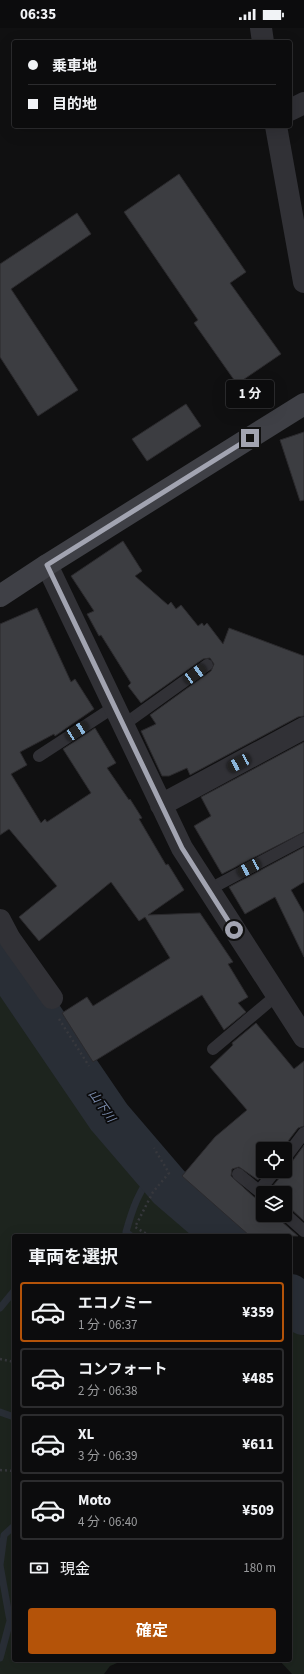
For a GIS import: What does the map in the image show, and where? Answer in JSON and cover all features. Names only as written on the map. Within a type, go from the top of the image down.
[{"type":"street","points":[[261,28],[263,40]]},
{"type":"street","points":[[292,109],[304,103]]},
{"type":"street","points":[[276,128],[304,282]]},
{"type":"street","points":[[0,596],[304,404]]},
{"type":"street","points":[[47,565],[182,848],[304,1037]]},
{"type":"street","points":[[161,805],[304,728]]},
{"type":"street","points":[[0,920],[10,939],[52,998]]},
{"type":"lane","points":[[40,756],[118,716],[207,665]]},
{"type":"lane","points":[[208,890],[304,839]]},
{"type":"lane","points":[[213,1048],[277,995]]},
{"type":"lane","points":[[292,1149],[304,1133]]},
{"type":"lane","points":[[238,1174],[256,1189]]},
{"type":"lane","points":[[292,1220],[304,1231]]},
{"type":"path","points":[[52,998],[54,1011],[89,1066]]},
{"type":"path","points":[[147,1234],[135,1227],[153,1192],[169,1173],[154,1148]]},
{"type":"path","points":[[0,1359],[12,1362]]},
{"type":"path","points":[[0,1470],[12,1471]]},
{"type":"shaded area","points":[[0,980],[100,1122],[137,1167],[167,1196],[214,1234],[12,1234],[12,1662],[119,1662],[110,1666],[104,1674],[0,1674]]},
{"type":"shaded area","points":[[292,1320],[304,1336],[304,1674],[292,1674],[281,1662],[292,1662]]},
{"type":"building","points":[[179,174],[246,272],[230,283],[281,354],[237,384],[194,323],[198,320],[124,212]]},
{"type":"building","points":[[77,213],[91,234],[11,289],[78,390],[38,416],[0,357],[0,264]]},
{"type":"building","points":[[186,404],[201,426],[147,461],[132,439]]},
{"type":"building","points":[[304,432],[304,500],[300,501],[280,440]]},
{"type":"building","points":[[123,541],[142,571],[135,576],[168,605],[171,602],[176,609],[181,605],[198,626],[202,623],[204,626],[207,623],[223,644],[229,628],[304,656],[304,716],[298,717],[190,775],[187,768],[169,776],[162,776],[141,731],[156,724],[150,715],[211,671],[214,664],[210,658],[203,659],[141,703],[128,686],[131,683],[101,635],[99,636],[87,614],[94,611],[71,576]]},
{"type":"building","points":[[37,608],[71,682],[75,679],[94,709],[55,736],[54,734],[20,752],[27,765],[11,774],[41,823],[45,819],[47,822],[91,793],[63,749],[95,728],[116,763],[107,768],[142,818],[139,819],[166,865],[168,864],[184,890],[148,915],[200,913],[233,962],[228,964],[248,997],[238,1003],[246,1012],[224,1030],[202,995],[93,1062],[62,1013],[87,997],[93,1006],[170,958],[145,917],[139,921],[111,882],[39,941],[19,917],[57,886],[9,829],[0,835],[0,624]]},
{"type":"building","points":[[304,742],[304,832],[222,874],[194,826],[211,816],[201,797]]},
{"type":"building","points":[[304,847],[304,882],[291,890],[304,913],[304,957],[275,897],[245,914],[229,887]]},
{"type":"building","points":[[256,1023],[294,1069],[304,1061],[304,1126],[298,1128],[287,1142],[256,1142],[256,1178],[260,1178],[258,1180],[239,1167],[232,1169],[231,1176],[256,1198],[256,1222],[282,1222],[298,1236],[292,1236],[292,1234],[248,1234],[182,1176],[215,1137],[247,1110],[210,1067],[233,1045],[232,1043]]},
{"type":"building","points":[[304,1145],[304,1221],[292,1210],[292,1186],[273,1186],[279,1178],[292,1178],[292,1162]]},
{"type":"waterway","name":"山下川","points":[[0,957],[109,1117],[169,1187],[224,1234]]},
{"type":"waterway","points":[[128,1234],[126,1232],[140,1193],[155,1172]]},
{"type":"waterway","points":[[0,1308],[12,1293]]},
{"type":"waterway","name":"山下川","points":[[292,1298],[304,1313]]},
{"type":"waterway","points":[[0,1412],[12,1416]]},
{"type":"waterway","points":[[0,1658],[10,1621],[0,1565],[4,1535],[12,1528]]},
{"type":"route","points":[[234,930],[182,848],[122,726],[47,565],[250,438]]}]
